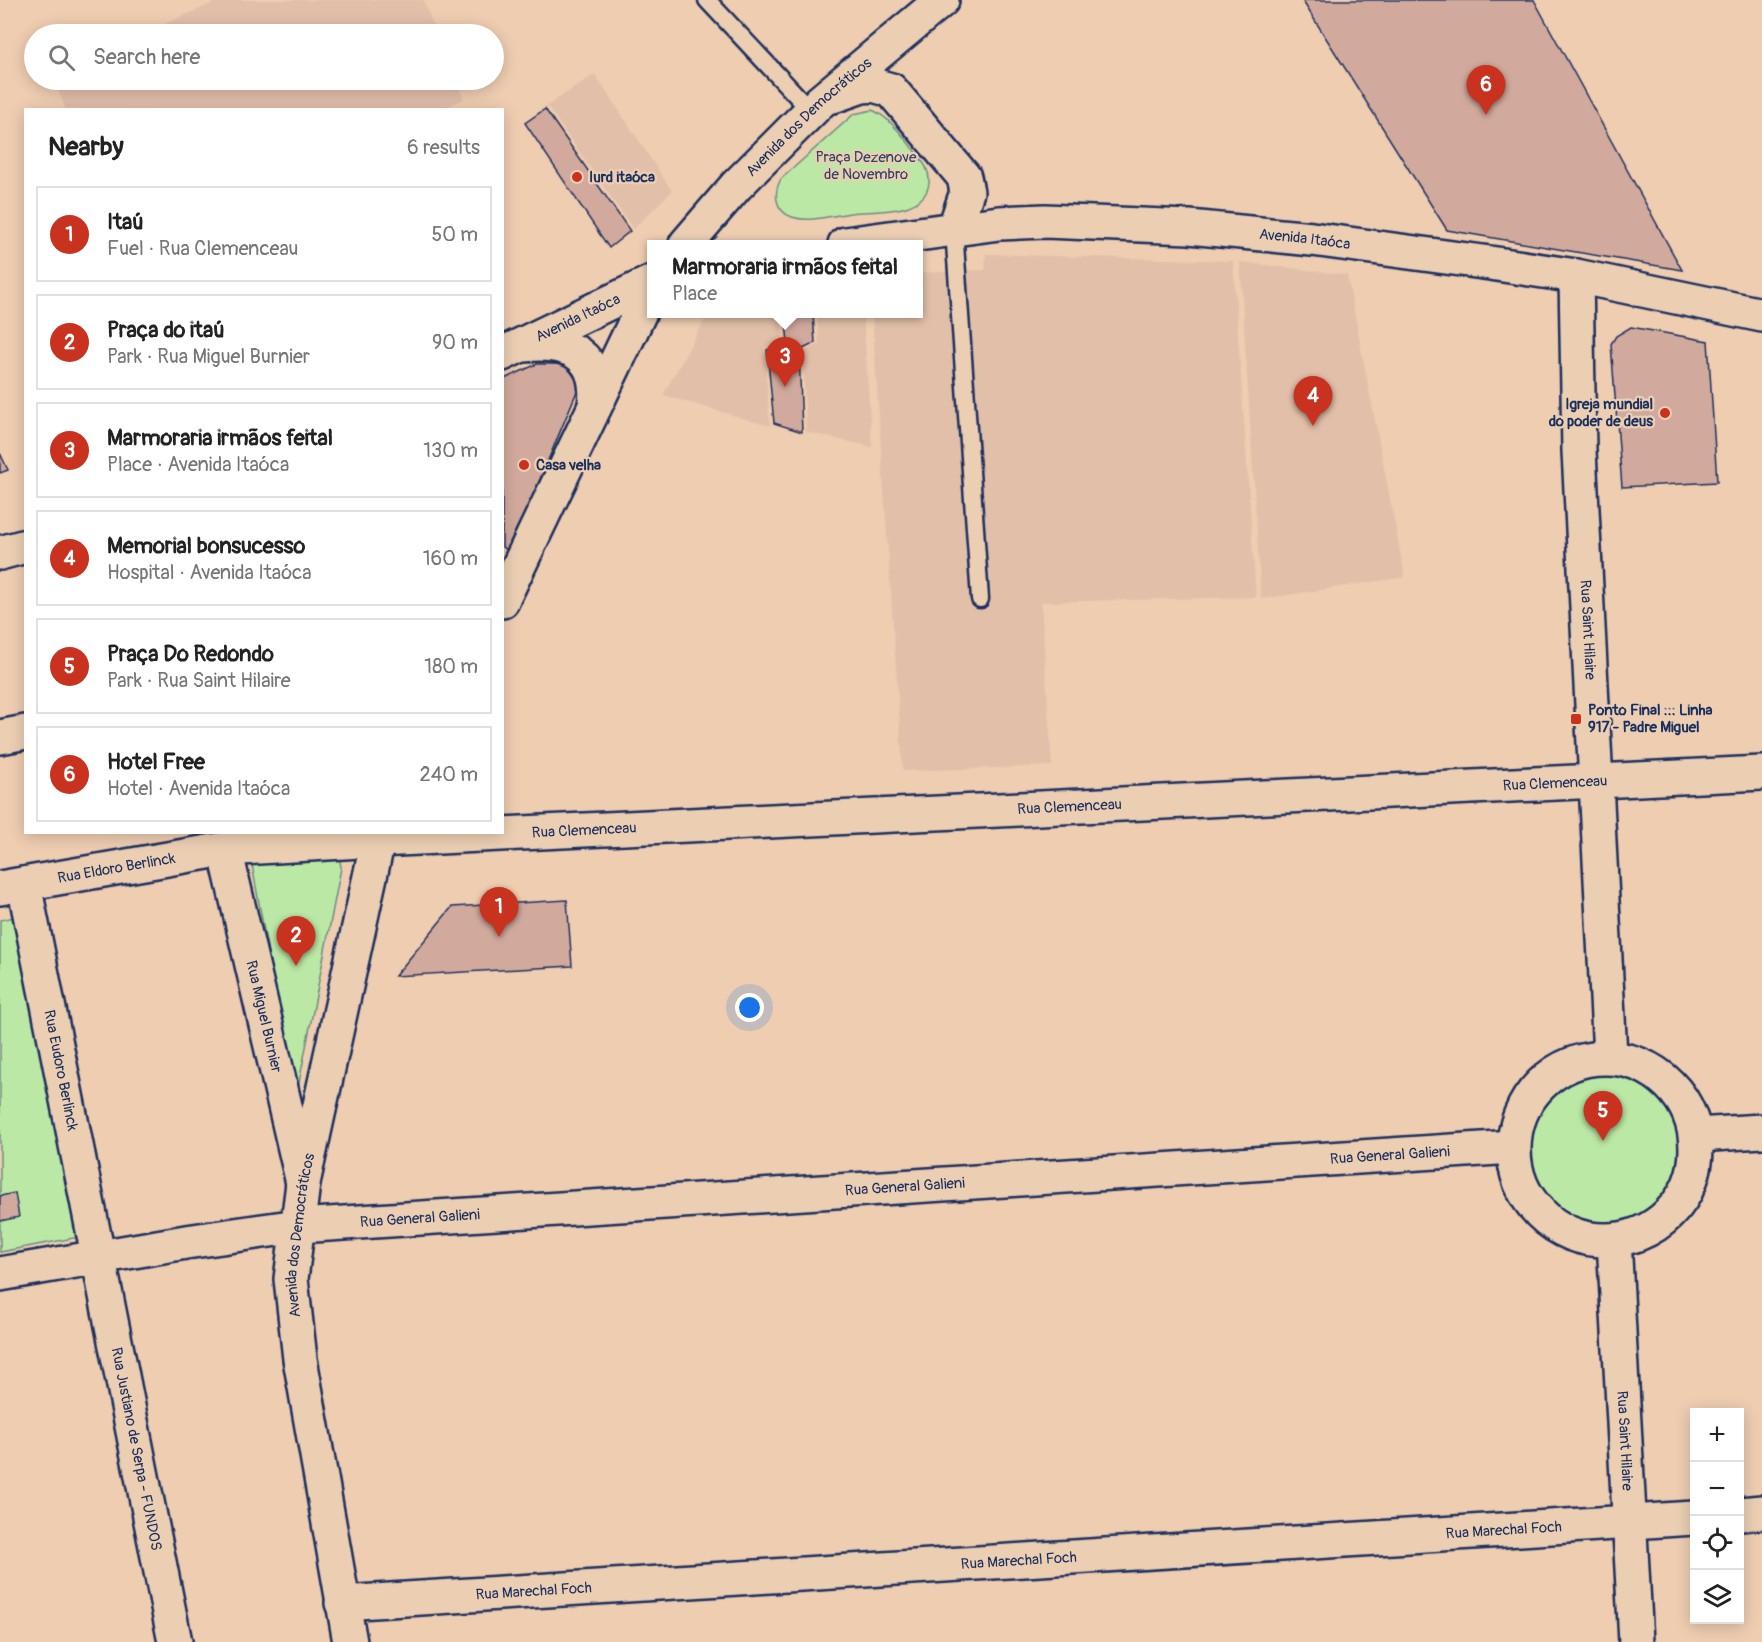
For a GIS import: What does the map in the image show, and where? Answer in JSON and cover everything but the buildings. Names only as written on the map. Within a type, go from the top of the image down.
[{"type":"street","name":"Avenida dos Democráticos","points":[[689,240],[736,186],[816,106],[942,0]]},
{"type":"street","points":[[816,106],[862,86],[873,85],[891,90],[964,177],[967,192],[954,230]]},
{"type":"street","name":"Avenida Itaóca","points":[[876,240],[1045,221],[1178,226],[1321,240],[1576,276],[1762,315]]},
{"type":"street","name":"Rua Saint Hilaire","points":[[1576,276],[1579,451],[1610,1056]]},
{"type":"street","name":"Avenida Itaóca","points":[[511,350],[647,284]]},
{"type":"street","points":[[504,597],[647,296]]},
{"type":"street","points":[[511,350],[553,343],[574,351],[584,358],[596,380],[595,406]]},
{"type":"street","points":[[0,553],[24,547]]},
{"type":"street","points":[[0,737],[24,732]]},
{"type":"street","name":"Rua Clemenceau","points":[[504,830],[1762,773]]},
{"type":"street","name":"Rua Clemenceau","points":[[380,836],[424,834]]},
{"type":"street","name":"Avenida dos Democráticos","points":[[350,1642],[294,1321],[291,1279],[303,1183],[380,836]]},
{"type":"street","name":"Rua Eldoro Berlinck","points":[[12,886],[191,844],[225,849],[380,836]]},
{"type":"street","name":"Rua Miguel Burnier","points":[[225,849],[303,1183]]},
{"type":"street","name":"Rua Eudoro Berlinck","points":[[12,886],[99,1257]]},
{"type":"street","points":[[1610,1056],[1654,1071],[1675,1088],[1689,1110],[1696,1135],[1696,1165],[1686,1193],[1668,1216],[1643,1233],[1614,1240],[1583,1238],[1554,1226],[1532,1204],[1518,1177],[1513,1147],[1518,1119],[1531,1094],[1551,1075],[1576,1062],[1610,1056]]},
{"type":"street","points":[[1696,1135],[1762,1131]]},
{"type":"street","name":"Rua General Galieni","points":[[297,1226],[1513,1147]]},
{"type":"street","points":[[0,1274],[297,1226]]},
{"type":"street","name":"Rua Saint Hilaire","points":[[1614,1240],[1636,1642]]},
{"type":"street","name":"Rua Justiano de Serpa - FUNDOS","points":[[99,1257],[175,1642]]},
{"type":"street","points":[[1744,1514],[1762,1512]]},
{"type":"street","name":"Rua Marechal Foch","points":[[342,1603],[1690,1518]]},
{"type":"lane","points":[[707,0],[816,106]]},
{"type":"lane","points":[[954,230],[980,598]]},
{"type":"shaded area","points":[[220,0],[423,0],[433,24],[165,24]]},
{"type":"shaded area","points":[[595,74],[672,191],[633,229],[547,106]]},
{"type":"shaded area","points":[[58,90],[460,90],[464,99],[443,108],[65,108]]},
{"type":"shaded area","points":[[986,254],[1233,261],[1256,597],[1041,602],[1052,766],[903,771],[872,318],[923,318],[923,273],[985,270]]},
{"type":"shaded area","points":[[1240,262],[1347,275],[1405,577],[1261,599]]},
{"type":"shaded area","points":[[706,318],[781,318],[783,341],[764,347],[770,426],[663,395]]},
{"type":"shaded area","points":[[817,318],[863,318],[872,447],[806,432],[803,352],[819,344]]},
{"type":"green space","name":"Praça Dezenove de Novembro","points":[[872,110],[879,113],[897,129],[924,164],[929,179],[926,193],[919,201],[909,206],[886,211],[806,219],[786,214],[779,206],[776,196],[781,179],[854,114]]},
{"type":"green space","points":[[339,854],[341,868],[298,1088],[293,1088],[252,865],[255,861]]},
{"type":"green space","points":[[14,917],[23,928],[79,1237],[0,1252],[0,920]]},
{"type":"green space","points":[[1606,1066],[1637,1074],[1662,1094],[1678,1116],[1682,1127],[1685,1152],[1681,1178],[1671,1200],[1662,1208],[1631,1225],[1600,1229],[1576,1223],[1555,1209],[1538,1191],[1528,1168],[1524,1144],[1529,1119],[1550,1089],[1572,1074]]},
{"type":"place","name":"Hotel Free","points":[[1486,115]]},
{"type":"place","name":"Iurd itaóca","points":[[577,177]]},
{"type":"place","name":"Marmoraria irmãos feital","points":[[785,387]]},
{"type":"place","name":"Igreja mundial do poder de deus","points":[[1665,413]]},
{"type":"place","name":"Memorial bonsucesso","points":[[1313,426]]},
{"type":"place","name":"Casa velha","points":[[524,465]]},
{"type":"place","name":"Ponto Final ::: Linha 917 - Padre Miguel","points":[[1576,719]]},
{"type":"place","name":"Itaú","points":[[499,937]]},
{"type":"place","name":"Praça do itaú","points":[[296,966]]},
{"type":"place","name":"Praça Do Redondo","points":[[1603,1141]]}]
